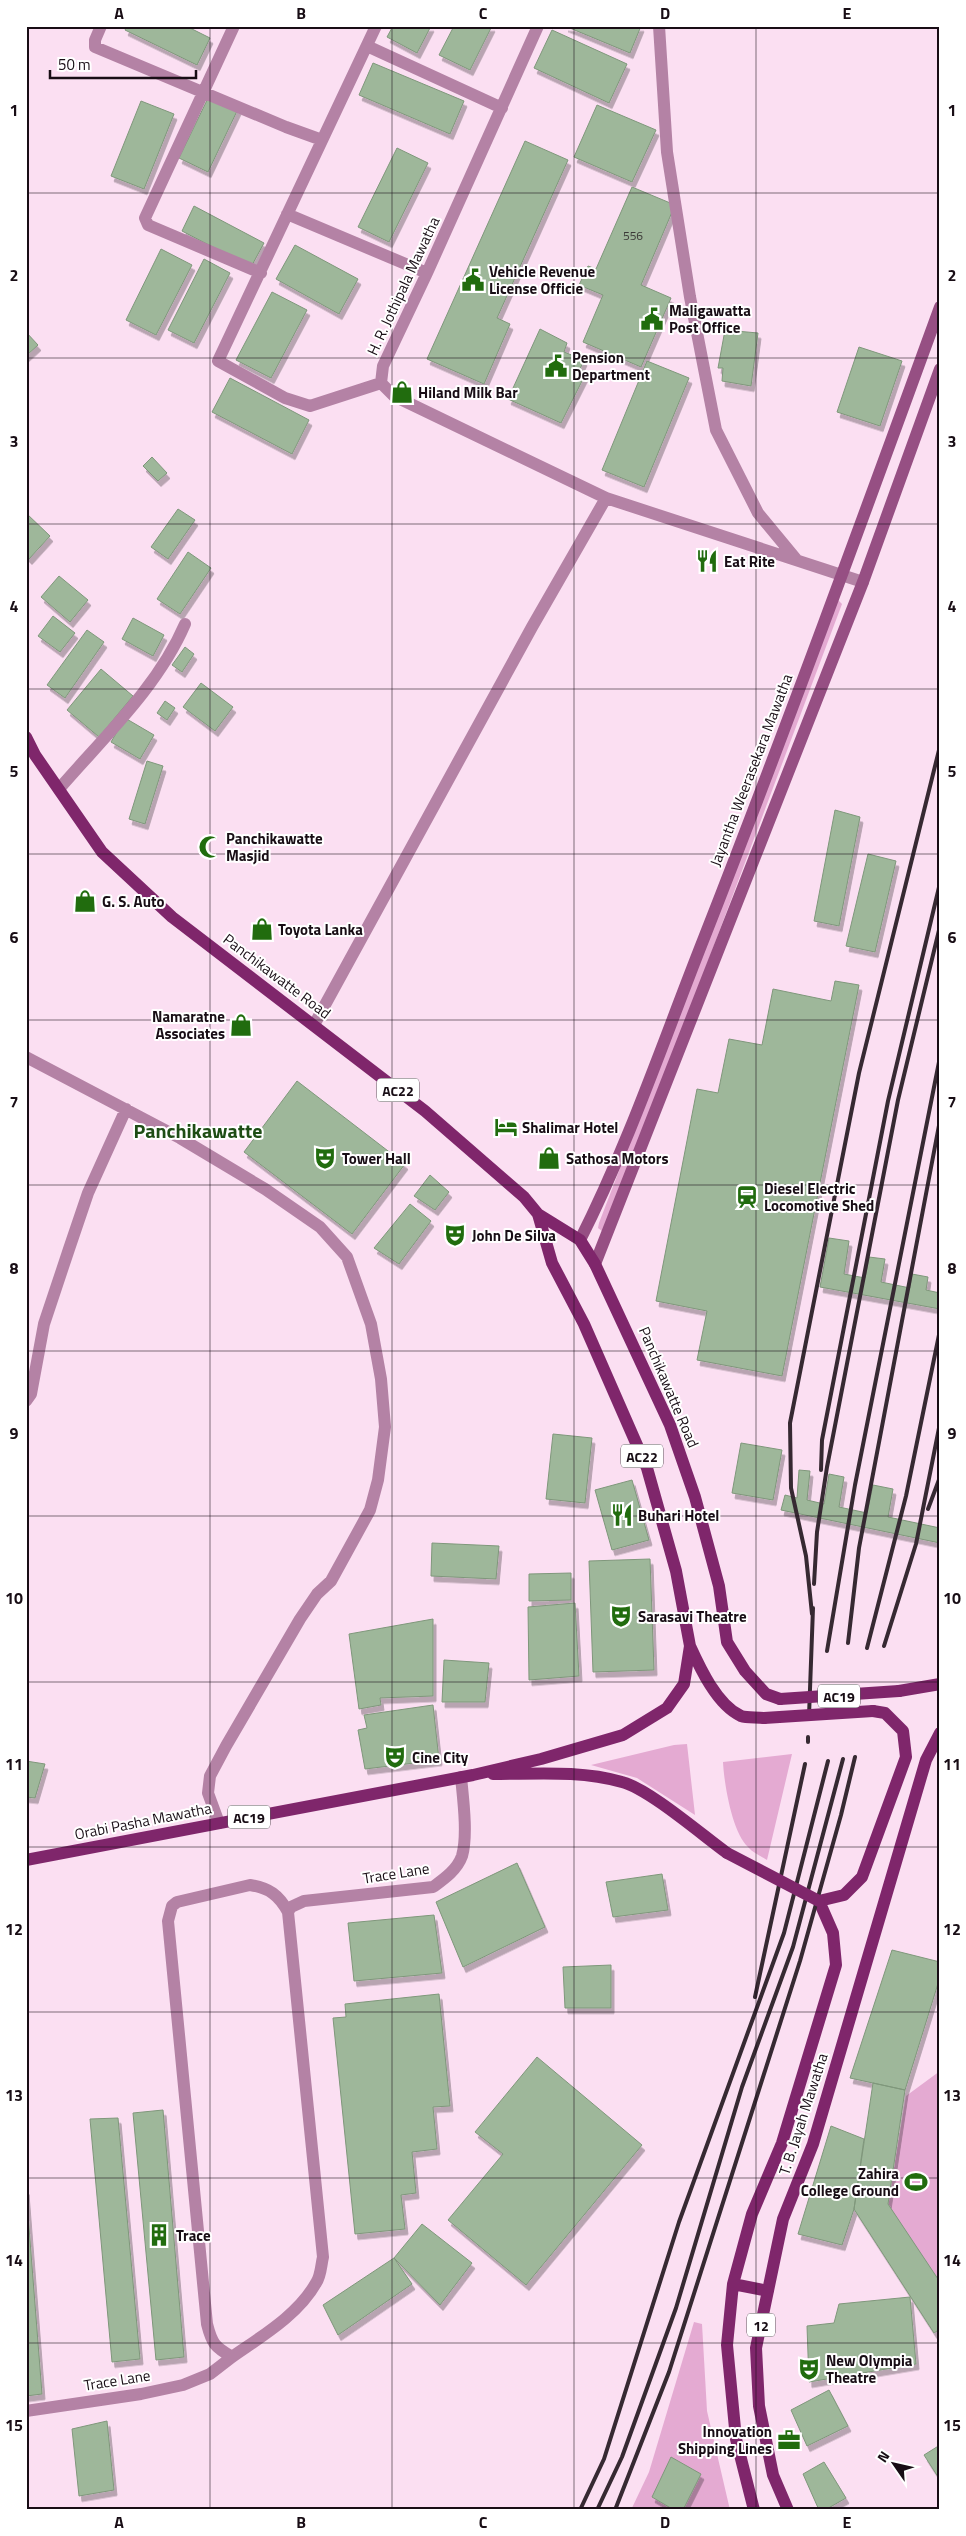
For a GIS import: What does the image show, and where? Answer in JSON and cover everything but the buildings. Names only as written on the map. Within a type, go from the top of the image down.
[{"type":"main road","name":"Jayantha Weerasekara Mawatha","points":[[580,1240],[614,1169],[843,575],[940,307]]},
{"type":"main road","points":[[596,1264],[863,582],[940,369]]},
{"type":"main road","name":"Panchikawatte Road","points":[[26,737],[102,852],[172,918],[425,1111],[524,1197],[538,1214],[580,1240],[596,1264],[670,1425],[695,1497],[719,1586],[727,1642],[745,1671],[766,1694],[780,1699]]},
{"type":"main road","name":"Panchikawatte Road","points":[[538,1214],[552,1263],[584,1324],[648,1468],[676,1571],[690,1646],[704,1676],[727,1705],[741,1716],[764,1718],[874,1711],[885,1713],[903,1731],[906,1757]]},
{"type":"main road","name":"Panchikawatte Road","points":[[467,1776],[541,1759],[623,1735],[667,1708],[684,1684],[690,1646]]},
{"type":"main road","name":"AC19","points":[[780,1699],[899,1691],[940,1684]]},
{"type":"main road","name":"T. B. Jayah Mawatha","points":[[788,2510],[773,2475],[759,2406],[756,2348],[783,2219],[813,2144],[926,1760],[940,1733]]},
{"type":"main road","points":[[467,1776],[578,1773],[624,1782],[652,1798],[727,1853],[819,1901],[844,1895],[862,1877],[906,1757],[926,1760]]},
{"type":"main road","name":"Orabi Pasha Mawatha","points":[[26,1860],[467,1776]]},
{"type":"main road","name":"T. B. Jayah Mawatha","points":[[754,2510],[736,2439],[733,2411],[727,2345],[733,2284],[752,2214],[782,2143],[836,1965],[833,1933],[819,1901]]},
{"type":"main road","points":[[733,2284],[768,2291]]},
{"type":"street","points":[[101,26],[95,40],[95,47],[286,127],[322,140]]},
{"type":"street","points":[[234,26],[145,218],[148,225],[261,273]]},
{"type":"street","points":[[376,26],[218,361],[285,398],[310,406],[381,383],[394,396],[606,498],[863,582]]},
{"type":"street","name":"H. R. Jothipala Mawatha","points":[[381,383],[382,366],[427,274],[538,26]]},
{"type":"street","points":[[659,26],[667,152],[690,297],[716,430],[758,513],[796,560]]},
{"type":"street","points":[[366,46],[502,108]]},
{"type":"street","points":[[288,214],[427,274]]},
{"type":"street","points":[[314,1025],[532,627],[606,498]]},
{"type":"street","points":[[59,789],[138,698],[178,641],[185,624]]},
{"type":"street","points":[[26,1057],[180,1138],[265,1188],[320,1227],[347,1257],[371,1324],[381,1379],[385,1427],[378,1480],[370,1510],[331,1581],[317,1594],[300,1619],[210,1776],[208,1793],[218,1824]]},
{"type":"street","points":[[26,1401],[31,1394],[44,1324],[88,1192],[126,1110]]},
{"type":"street","name":"Trace Lane","points":[[26,2411],[141,2394],[183,2385],[210,2374],[279,2323],[304,2301],[318,2282],[323,2257],[288,1912],[292,1907],[304,1901],[432,1887],[450,1875],[462,1856],[467,1776]]},
{"type":"street","points":[[232,2357],[217,2348],[210,2338],[206,2324],[169,1913],[172,1906],[185,1899],[250,1885],[264,1887],[274,1893],[288,1912]]},
{"type":"shaded area","points":[[838,600],[842,604],[611,1220],[602,1231],[598,1228],[599,1223]]},
{"type":"shaded area","points":[[687,1744],[695,1815],[637,1778],[591,1765],[674,1745]]},
{"type":"shaded area","points":[[792,1754],[767,1860],[750,1849],[742,1840],[737,1830],[727,1794],[723,1762]]},
{"type":"shaded area","name":"Zahira College Ground","points":[[940,2071],[940,2282],[888,2204],[906,2096]]},
{"type":"shaded area","points":[[694,2322],[702,2324],[707,2411],[730,2510],[631,2510],[649,2472]]},
{"type":"railway","points":[[812,1614],[806,1556],[791,1488],[790,1423],[859,1073],[940,746]]},
{"type":"railway","points":[[821,1470],[822,1440],[888,1101],[940,883]]},
{"type":"railway","points":[[814,1584],[817,1532],[827,1467],[898,1100],[940,926]]},
{"type":"railway","points":[[827,1651],[855,1485],[940,1057]]},
{"type":"railway","points":[[848,1643],[859,1548],[940,1120]]},
{"type":"railway","points":[[867,1648],[906,1496],[940,1330]]},
{"type":"railway","points":[[884,1646],[916,1544],[940,1423]]},
{"type":"railway","points":[[928,1509],[940,1477]]},
{"type":"railway","points":[[809,1716],[813,1608]]},
{"type":"railway","points":[[808,1737],[808,1742]]},
{"type":"railway","points":[[615,2510],[669,2372],[800,1961],[841,1815],[855,1757]]},
{"type":"railway","points":[[597,2510],[622,2457],[676,2308],[742,2087],[793,1947],[843,1759]]},
{"type":"railway","points":[[580,2510],[604,2459],[679,2222],[784,1933],[828,1761]]},
{"type":"railway","points":[[755,1997],[805,1764]]},
{"type":"place","name":"Vehicle Revenue License Officie","points":[[473,280]]},
{"type":"place","name":"Maligawatta Post Office","points":[[652,319]]},
{"type":"place","name":"Pension Department","points":[[556,366]]},
{"type":"place","name":"Hiland Milk Bar","points":[[402,392]]},
{"type":"place","name":"Eat Rite","points":[[707,561]]},
{"type":"place","name":"Panchikawatte Masjid","points":[[210,847]]},
{"type":"place","name":"G. S. Auto","points":[[85,901]]},
{"type":"place","name":"Toyota Lanka","points":[[262,929]]},
{"type":"place","name":"Namaratne Associates","points":[[241,1025]]},
{"type":"place","name":"Shalimar Hotel","points":[[506,1127]]},
{"type":"place","name":"Tower Hall","points":[[325,1158]]},
{"type":"place","name":"Sathosa Motors","points":[[549,1158]]},
{"type":"place","name":"Diesel Electric Locomotive Shed","points":[[747,1197]]},
{"type":"place","name":"John De Silva","points":[[455,1235]]},
{"type":"place","name":"Buhari Hotel","points":[[622,1515]]},
{"type":"place","name":"Sarasavi Theatre","points":[[621,1616]]},
{"type":"place","name":"Cine City","points":[[395,1757]]},
{"type":"place","name":"Zahira College Ground","points":[[916,2182]]},
{"type":"place","name":"Trace","points":[[159,2235]]},
{"type":"place","name":"New Olympia Theatre","points":[[809,2369]]},
{"type":"place","name":"Innovation Shipping Lines","points":[[789,2440]]},
{"type":"district","name":"Panchikawatte","points":[[198,1130]]}]
